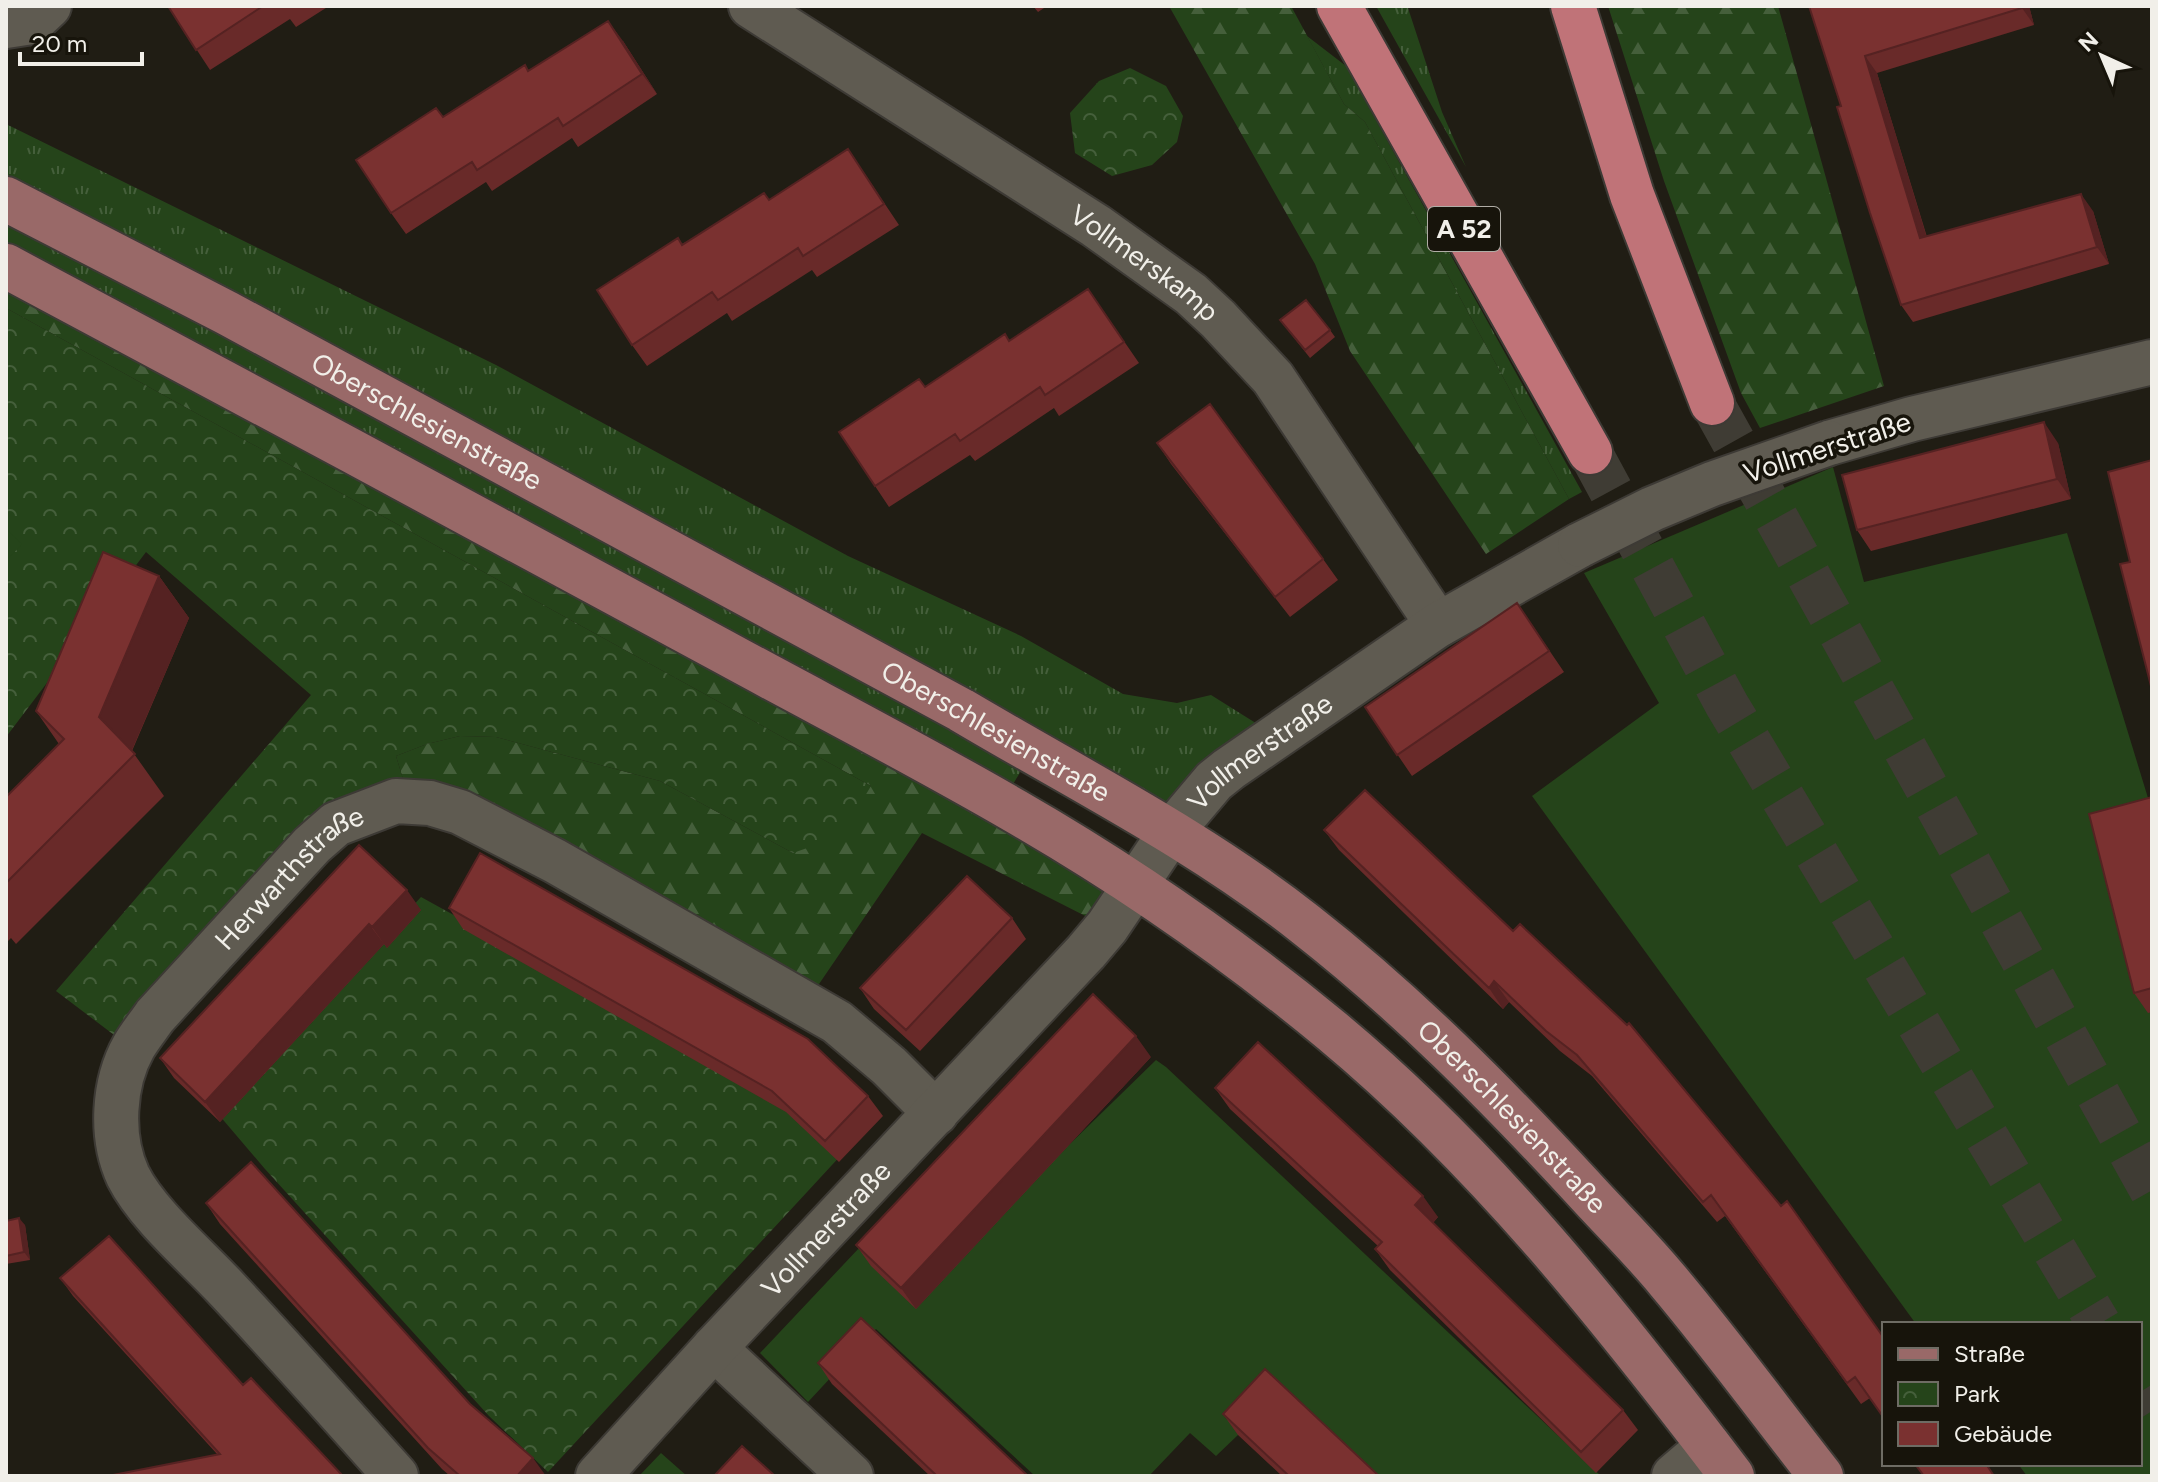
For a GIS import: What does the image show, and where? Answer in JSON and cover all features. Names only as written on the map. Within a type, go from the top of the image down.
[{"type":"highway","name":"A 52","points":[[1339,6],[1590,452]]},
{"type":"highway","points":[[1573,6],[1632,195],[1712,403]]},
{"type":"main road","name":"Oberschlesienstraße","points":[[6,199],[227,313],[961,710],[1129,805],[1243,877],[1381,986],[1457,1056],[1666,1279],[1821,1476]]},
{"type":"main road","name":"Oberschlesienstraße","points":[[6,266],[425,489],[1000,802],[1134,884],[1200,929],[1284,993],[1398,1090],[1499,1189],[1637,1351],[1720,1461]]},
{"type":"street","points":[[6,26],[32,22],[49,6]]},
{"type":"street","name":"Vollmerskamp","points":[[751,6],[947,134],[1096,226],[1191,294],[1273,378],[1438,625]]},
{"type":"street","name":"Vollmerstraße","points":[[598,1476],[1100,935],[1171,832],[1214,781],[1229,769],[1438,625],[1580,545],[1652,509],[1829,443],[1912,419],[2152,362]]},
{"type":"street","name":"Herwarthstraße","points":[[396,1476],[281,1347],[149,1207],[128,1176],[118,1143],[120,1081],[133,1047],[155,1016],[312,845],[336,824],[396,801],[430,803],[460,812],[555,861],[837,1022],[889,1066],[936,1113]]},
{"type":"street","points":[[714,1348],[851,1476]]},
{"type":"street","points":[[1674,1476],[1720,1461]]},
{"type":"green space","points":[[1169,6],[1291,6],[1344,104],[1365,122],[1569,499],[1486,554],[1350,351],[1315,264]]},
{"type":"green space","points":[[1376,6],[1408,8],[1442,112],[1466,167]]},
{"type":"green space","points":[[1608,6],[1778,6],[1884,386],[1760,428],[1741,393],[1664,181]]},
{"type":"green space","points":[[1307,36],[1346,66],[1582,492],[1569,499],[1365,122],[1344,104]]},
{"type":"green space","points":[[1130,68],[1166,86],[1183,116],[1177,142],[1152,165],[1112,176],[1075,153],[1070,113],[1099,81]]},
{"type":"green space","points":[[6,124],[496,365],[848,556],[1021,636],[1123,694],[1177,703],[1211,695],[1275,735],[1170,831],[6,197]]},
{"type":"green space","points":[[6,201],[1031,754],[1003,801],[6,264]]},
{"type":"green space","points":[[6,270],[1132,885],[1105,926],[922,833],[804,1006],[410,802],[396,756],[460,736],[496,737],[660,781],[793,853],[871,786],[6,308]]},
{"type":"green space","points":[[6,308],[871,786],[841,836],[793,853],[660,781],[496,737],[460,736],[427,744],[396,756],[410,802],[369,806],[126,1044],[56,991],[311,695],[146,552],[6,737]]},
{"type":"green space","points":[[1833,467],[1864,582],[2067,533],[2152,811],[2152,1476],[2027,1476],[2020,1466],[2142,1466],[2142,1322],[1915,1322],[1532,796],[1659,703],[1584,573]]},
{"type":"green space","points":[[6,529],[22,544],[6,561]]},
{"type":"green space","points":[[421,897],[792,1101],[844,1152],[548,1472],[489,1416],[219,1115]]},
{"type":"green space","points":[[1156,1060],[1601,1476],[1372,1476],[1281,1394],[1216,1456],[1190,1433],[1149,1476],[1035,1476],[876,1329],[808,1402],[760,1353],[860,1247],[914,1296]]},
{"type":"green space","points":[[661,1453],[687,1476],[639,1476]]},
{"type":"building","points":[[168,6],[263,6],[196,50]]},
{"type":"building","points":[[1809,6],[2022,6],[1865,56],[1920,238],[2081,194],[2097,247],[1901,305],[1837,107],[1841,106]]},
{"type":"building","points":[[608,21],[642,74],[563,126],[558,118],[477,170],[472,162],[391,213],[356,160],[436,108],[443,117],[525,65],[528,71]]},
{"type":"building","points":[[848,149],[884,204],[803,256],[798,248],[718,300],[712,292],[632,345],[597,290],[678,238],[682,245],[764,193],[769,200]]},
{"type":"building","points":[[1088,289],[1124,342],[1045,395],[1040,387],[960,441],[955,434],[875,486],[839,432],[919,379],[925,387],[1005,334],[1009,341]]},
{"type":"building","points":[[1306,300],[1330,330],[1305,350],[1280,320]]},
{"type":"building","points":[[1210,404],[1323,559],[1275,597],[1157,443]]},
{"type":"building","points":[[2044,422],[2057,479],[1857,530],[1842,475]]},
{"type":"building","points":[[2152,460],[2152,690],[2120,564],[2130,562],[2108,472]]},
{"type":"building","points":[[103,552],[159,576],[99,717],[135,754],[6,883],[6,797],[64,739],[36,711]]},
{"type":"building","points":[[1517,603],[1549,651],[1397,755],[1365,707]]},
{"type":"building","points":[[1365,790],[1513,931],[1520,924],[1627,1025],[1629,1023],[1781,1206],[1787,1201],[1882,1335],[1882,1415],[1855,1377],[1847,1383],[1711,1195],[1703,1202],[1577,1055],[1546,1031],[1494,981],[1489,988],[1324,830]]},
{"type":"building","points":[[2152,797],[2152,988],[2134,993],[2089,814]]},
{"type":"building","points":[[359,845],[407,890],[372,927],[369,924],[205,1102],[160,1058]]},
{"type":"building","points":[[480,853],[808,1039],[868,1096],[825,1141],[772,1091],[449,908]]},
{"type":"building","points":[[967,876],[1012,918],[906,1030],[860,988]]},
{"type":"building","points":[[1093,994],[1136,1036],[901,1288],[856,1245]]},
{"type":"building","points":[[1258,1042],[1423,1196],[1415,1205],[1623,1410],[1581,1452],[1375,1249],[1382,1242],[1215,1088]]},
{"type":"building","points":[[251,1162],[470,1404],[533,1458],[517,1476],[460,1476],[428,1448],[206,1203]]},
{"type":"building","points":[[19,1218],[24,1252],[6,1256],[6,1221]]},
{"type":"building","points":[[109,1236],[243,1385],[251,1378],[343,1476],[108,1476],[220,1454],[60,1278]]},
{"type":"building","points":[[861,1318],[1028,1476],[937,1476],[818,1363]]},
{"type":"building","points":[[1265,1369],[1379,1476],[1289,1476],[1223,1414]]},
{"type":"building","points":[[742,1446],[775,1476],[714,1476]]},
{"type":"building","points":[[1916,1466],[1987,1466],[1994,1476],[1924,1476]]},
{"type":"tunnel","points":[[1712,403],[2152,1191]]},
{"type":"tunnel","points":[[1590,452],[1727,705],[2098,1322]]},
{"type":"tunnel","points":[[2142,1395],[2152,1411]]}]
